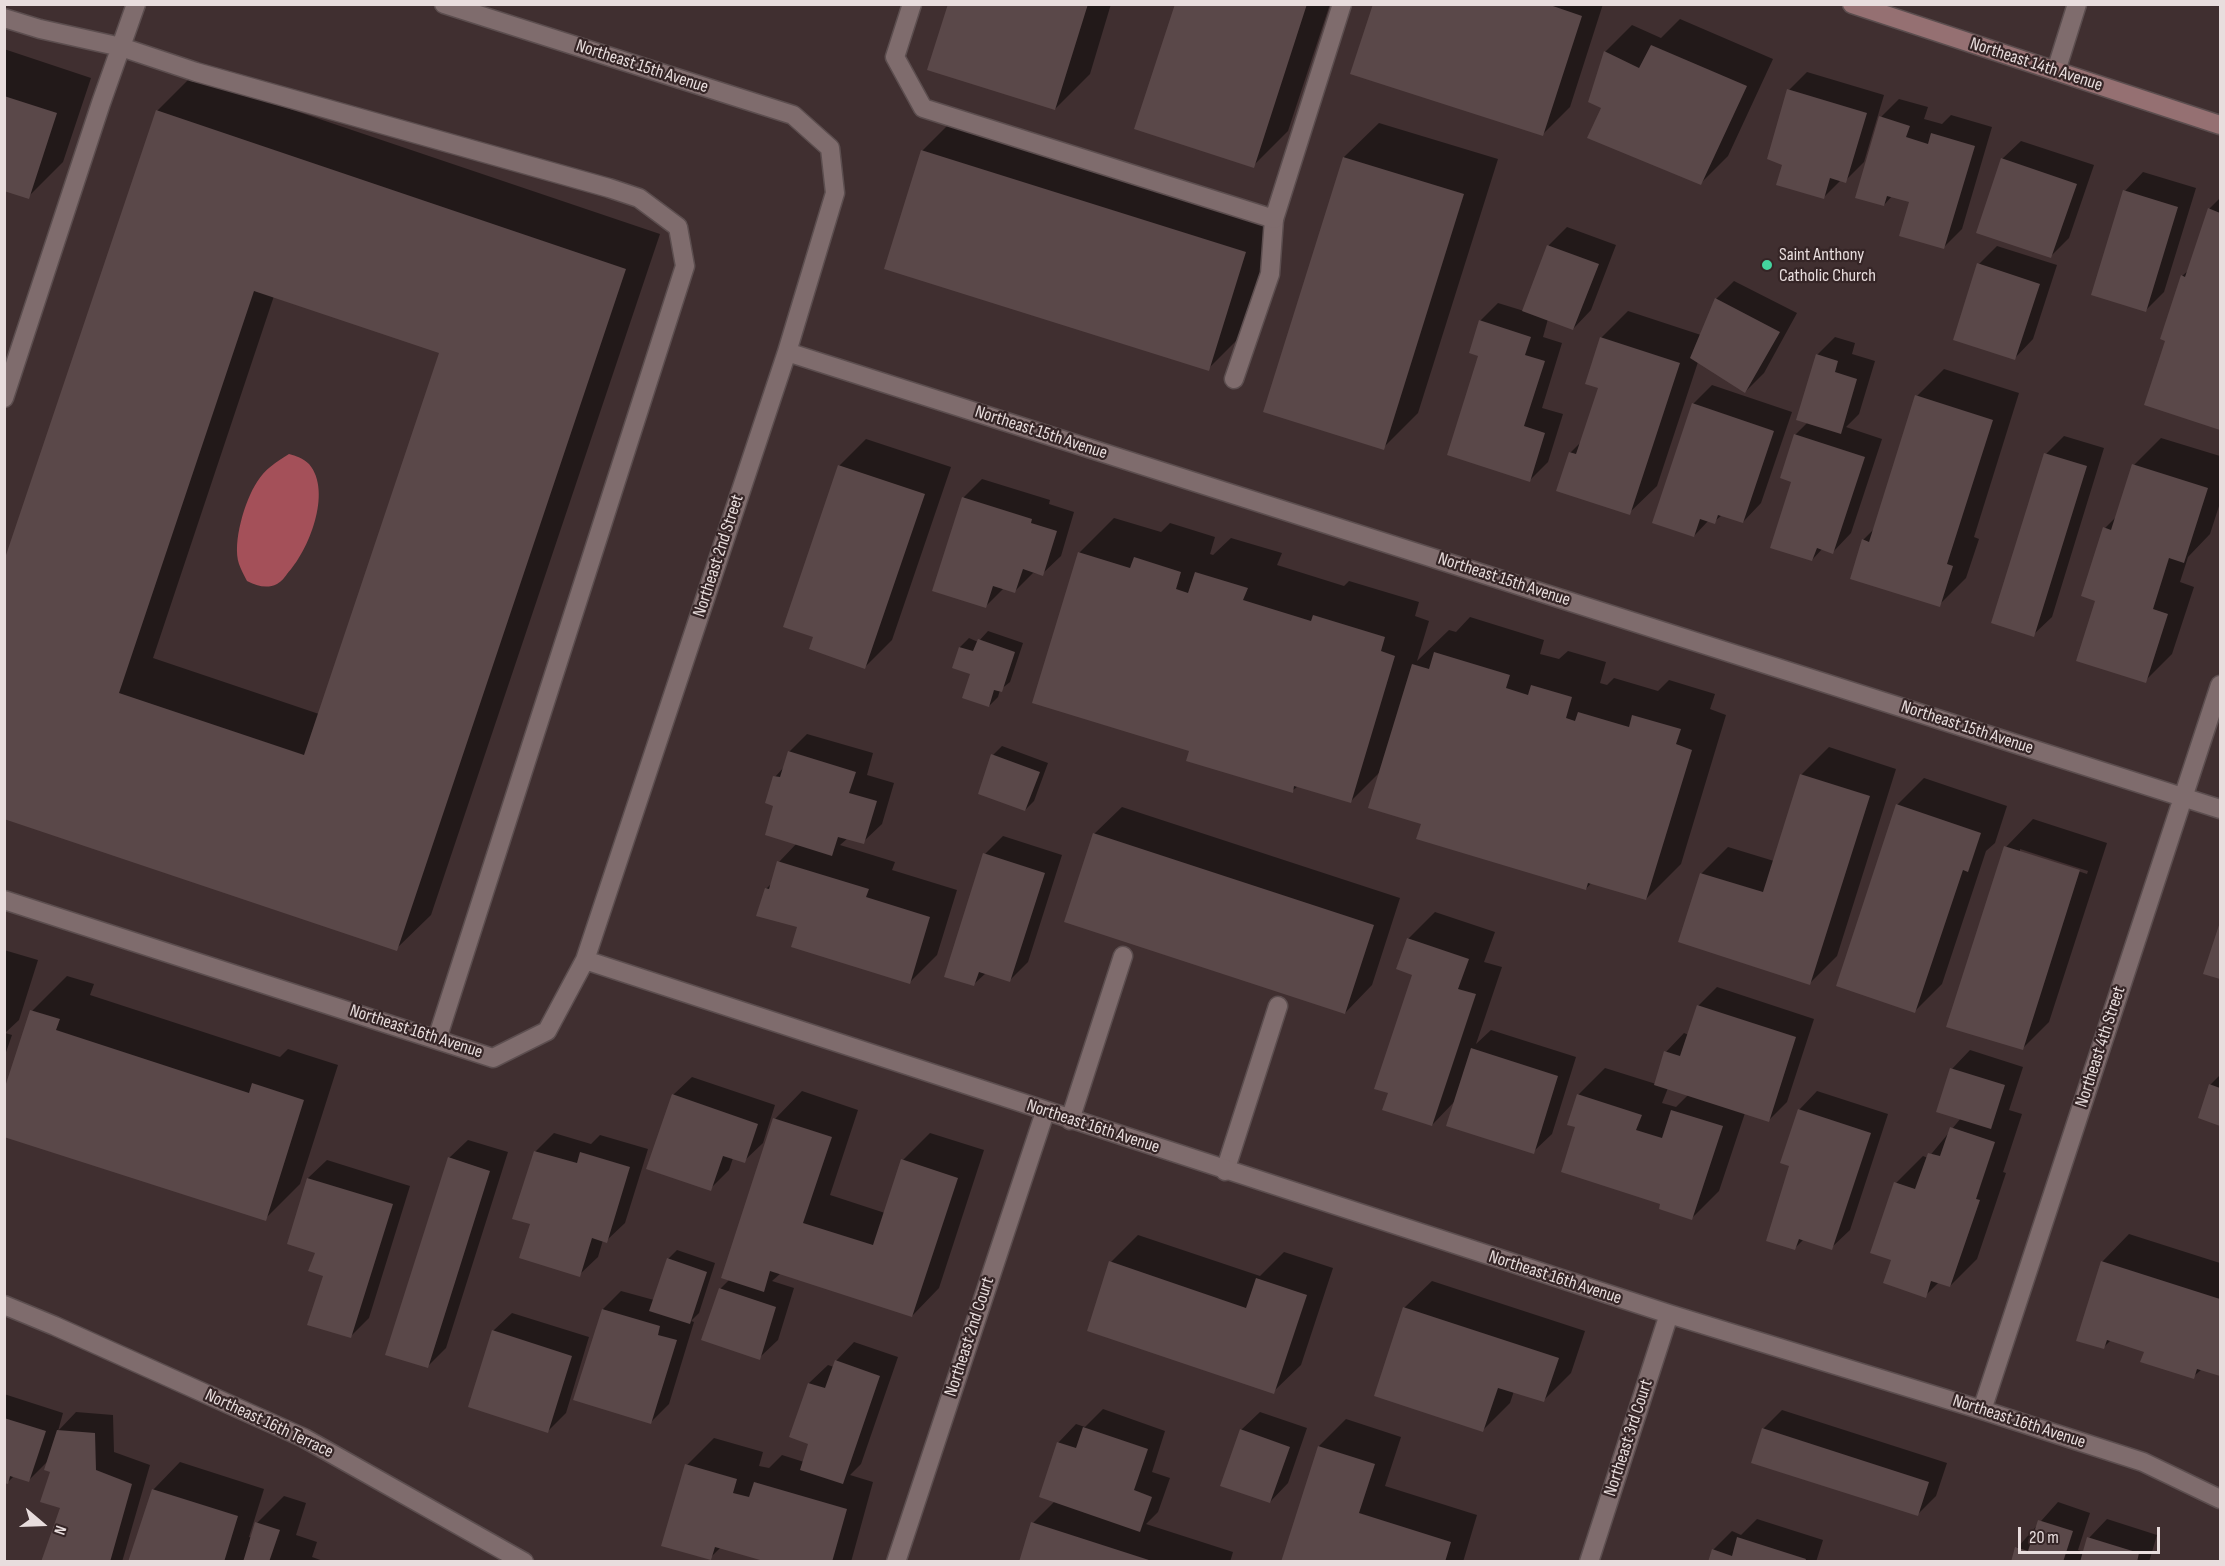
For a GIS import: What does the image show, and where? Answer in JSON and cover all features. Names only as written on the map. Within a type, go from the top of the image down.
[{"type":"street","points":[[4,398],[136,4]]},
{"type":"street","name":"Northeast 15th Avenue","points":[[444,4],[793,115],[830,148]]},
{"type":"street","points":[[912,4],[895,57],[923,108],[1274,219]]},
{"type":"street","points":[[1234,379],[1270,274],[1274,219],[1342,4]]},
{"type":"street","name":"Northeast 14th Avenue","points":[[1852,4],[2220,125]]},
{"type":"street","points":[[2056,71],[2077,4]]},
{"type":"street","points":[[4,18],[40,29],[121,47],[196,72],[609,188],[639,198],[678,227],[685,266],[437,1039]]},
{"type":"street","name":"Northeast 2nd Street","points":[[585,960],[787,352],[835,193],[830,148]]},
{"type":"street","name":"Northeast 15th Avenue","points":[[787,352],[2220,809]]},
{"type":"street","name":"Northeast 4th Street","points":[[1983,1410],[2220,685]]},
{"type":"street","name":"Northeast 16th Avenue","points":[[4,900],[493,1058],[546,1031],[585,960],[1225,1171],[1669,1314],[1983,1410],[2143,1462],[2220,1499]]},
{"type":"street","points":[[1070,1120],[1123,956]]},
{"type":"street","points":[[1225,1171],[1278,1006]]},
{"type":"street","name":"Northeast 2nd Court","points":[[896,1562],[1045,1112]]},
{"type":"street","name":"Northeast 16th Terrace","points":[[4,1305],[304,1438],[524,1562]]},
{"type":"street","name":"Northeast 3rd Court","points":[[1589,1562],[1669,1314]]},
{"type":"shaded area","points":[[289,454],[307,462],[316,476],[319,490],[318,505],[310,537],[295,564],[278,583],[266,587],[247,581],[237,555],[238,534],[248,499],[260,477]]},
{"type":"building","points":[[948,4],[1088,4],[1055,110],[927,70]]},
{"type":"building","points":[[1175,4],[1307,4],[1254,168],[1134,129]]},
{"type":"building","points":[[1373,4],[1547,4],[1582,16],[1543,136],[1350,74]]},
{"type":"building","points":[[1651,45],[1747,86],[1701,185],[1587,138],[1601,108],[1588,102],[1604,51],[1639,68]]},
{"type":"building","points":[[1787,89],[1867,113],[1846,183],[1830,178],[1824,199],[1776,185],[1782,165],[1767,159]]},
{"type":"building","points":[[4,96],[57,113],[29,199],[4,191]]},
{"type":"building","points":[[156,110],[626,269],[397,951],[4,819],[4,561]],"holes":[[[254,291],[439,353],[304,755],[119,693]]]},
{"type":"building","points":[[1879,116],[1910,126],[1906,137],[1928,144],[1931,133],[1975,146],[1944,249],[1899,236],[1909,202],[1887,196],[1884,206],[1855,198]]},
{"type":"building","points":[[921,150],[1246,252],[1209,371],[884,269]]},
{"type":"building","points":[[1343,157],[1464,194],[1384,450],[1263,412]]},
{"type":"building","points":[[2001,158],[2077,184],[2051,258],[1976,233]]},
{"type":"building","points":[[2123,190],[2178,207],[2146,312],[2091,295]]},
{"type":"building","points":[[2208,208],[2220,213],[2220,430],[2144,405],[2165,341],[2160,339],[2181,275],[2185,277]]},
{"type":"building","points":[[1547,245],[1599,264],[1573,330],[1522,311]]},
{"type":"building","points":[[1977,263],[2040,284],[2015,360],[1953,340]]},
{"type":"building","points":[[1715,298],[1780,332],[1745,393],[1690,358]]},
{"type":"building","points":[[1479,320],[1531,337],[1525,355],[1545,361],[1524,426],[1545,433],[1530,482],[1447,455],[1478,356],[1469,353]]},
{"type":"building","points":[[1600,337],[1680,363],[1630,515],[1556,491],[1569,452],[1576,454],[1598,388],[1585,384]]},
{"type":"building","points":[[1816,354],[1838,361],[1835,372],[1857,379],[1841,434],[1796,420]]},
{"type":"building","points":[[1915,395],[1993,420],[1947,564],[1953,566],[1940,607],[1850,579],[1862,539],[1869,542]]},
{"type":"building","points":[[1692,403],[1774,431],[1743,523],[1718,515],[1715,524],[1700,519],[1694,537],[1652,523]]},
{"type":"building","points":[[1794,434],[1865,457],[1833,554],[1817,548],[1812,561],[1770,548],[1791,482],[1780,478]]},
{"type":"building","points":[[2044,453],[2087,466],[2034,637],[1991,623]]},
{"type":"building","points":[[2132,464],[2208,488],[2184,563],[2169,558],[2153,609],[2168,614],[2146,683],[2076,661],[2095,601],[2081,596],[2103,527],[2111,530]]},
{"type":"building","points":[[838,465],[925,494],[865,669],[809,649],[813,637],[783,627]]},
{"type":"building","points":[[962,497],[1032,519],[1031,523],[1057,531],[1043,576],[1023,569],[1015,593],[993,586],[986,608],[932,591]]},
{"type":"building","points":[[1078,552],[1130,568],[1134,557],[1181,572],[1176,589],[1188,593],[1195,572],[1248,588],[1243,600],[1311,621],[1313,615],[1385,637],[1381,651],[1395,656],[1351,803],[1294,786],[1293,793],[1186,761],[1189,751],[1032,703]]},
{"type":"building","points":[[978,639],[1015,652],[1002,692],[994,690],[989,707],[962,698],[970,674],[952,668],[959,647],[973,651]]},
{"type":"building","points":[[1434,652],[1510,675],[1506,688],[1528,695],[1531,685],[1572,697],[1566,718],[1575,721],[1578,712],[1629,727],[1632,715],[1681,729],[1676,744],[1692,750],[1646,900],[1588,883],[1586,890],[1416,839],[1421,824],[1368,808],[1412,664],[1429,669]]},
{"type":"building","points":[[788,751],[856,772],[849,793],[877,801],[864,844],[838,837],[832,856],[765,835],[773,806],[765,803],[773,776],[780,777]]},
{"type":"building","points":[[991,754],[1040,772],[1025,811],[978,794]]},
{"type":"building","points":[[1800,774],[1870,796],[1810,985],[1678,942],[1700,873],[1763,892]]},
{"type":"building","points":[[1896,804],[1981,833],[1968,872],[1963,870],[1915,1013],[1836,986]]},
{"type":"building","points":[[1093,833],[1374,925],[1345,1014],[1064,922]]},
{"type":"building","points":[[2004,846],[2080,870],[2023,1050],[1946,1027]]},
{"type":"building","points":[[983,853],[1045,873],[1010,982],[979,972],[974,986],[944,977]]},
{"type":"building","points":[[777,861],[869,889],[866,897],[930,917],[910,984],[791,947],[797,927],[756,916],[765,888],[769,889]]},
{"type":"building","points":[[2220,922],[2220,979],[2203,974]]},
{"type":"building","points":[[1407,938],[1469,959],[1458,989],[1476,994],[1432,1126],[1382,1110],[1388,1093],[1374,1089],[1412,975],[1396,969]]},
{"type":"building","points":[[1697,1005],[1796,1037],[1769,1122],[1654,1085],[1664,1051],[1680,1056]]},
{"type":"building","points":[[30,1010],[60,1019],[56,1030],[249,1093],[252,1083],[304,1100],[266,1221],[4,1137],[4,1090]]},
{"type":"building","points":[[1471,1048],[1558,1076],[1534,1154],[1446,1126]]},
{"type":"building","points":[[1950,1068],[2005,1085],[1991,1129],[1936,1112]]},
{"type":"building","points":[[2209,1084],[2220,1088],[2220,1126],[2198,1118]]},
{"type":"building","points":[[672,1094],[758,1124],[745,1163],[723,1156],[711,1191],[646,1169]]},
{"type":"building","points":[[1577,1094],[1642,1115],[1636,1130],[1662,1138],[1671,1110],[1723,1126],[1692,1220],[1659,1209],[1660,1204],[1561,1172],[1575,1127],[1567,1125]]},
{"type":"building","points":[[1798,1109],[1871,1133],[1832,1250],[1799,1239],[1795,1250],[1766,1241],[1789,1166],[1780,1163]]},
{"type":"building","points":[[773,1118],[832,1137],[803,1223],[873,1245],[901,1159],[958,1178],[912,1317],[770,1271],[764,1292],[721,1278]]},
{"type":"building","points":[[1950,1127],[1995,1142],[1976,1199],[1980,1200],[1950,1287],[1931,1281],[1926,1298],[1883,1283],[1891,1260],[1870,1253],[1894,1182],[1915,1189],[1928,1153],[1940,1156]]},
{"type":"building","points":[[534,1151],[577,1163],[580,1152],[630,1167],[607,1243],[592,1238],[580,1277],[519,1258],[530,1224],[512,1219]]},
{"type":"building","points":[[448,1157],[490,1171],[428,1368],[385,1355]]},
{"type":"building","points":[[307,1178],[393,1204],[351,1338],[307,1325],[323,1276],[308,1271],[315,1253],[287,1244]]},
{"type":"building","points":[[667,1258],[707,1272],[690,1324],[649,1311]]},
{"type":"building","points":[[1109,1261],[1246,1308],[1256,1278],[1307,1295],[1274,1394],[1087,1331]]},
{"type":"building","points":[[2101,1261],[2220,1299],[2220,1376],[2197,1369],[2194,1379],[2140,1362],[2144,1352],[2107,1340],[2104,1349],[2076,1341]]},
{"type":"building","points":[[719,1288],[776,1307],[760,1360],[701,1340]]},
{"type":"building","points":[[1403,1307],[1559,1358],[1544,1402],[1498,1388],[1483,1432],[1374,1396]]},
{"type":"building","points":[[602,1309],[660,1326],[658,1335],[677,1340],[651,1424],[573,1400]]},
{"type":"building","points":[[492,1330],[572,1356],[548,1433],[468,1407]]},
{"type":"building","points":[[835,1360],[880,1376],[843,1484],[800,1470],[808,1444],[789,1437],[808,1383],[825,1388]]},
{"type":"building","points":[[4,1418],[46,1431],[29,1482],[10,1476],[8,1484],[4,1483]]},
{"type":"building","points":[[1083,1427],[1148,1449],[1134,1490],[1152,1497],[1140,1532],[1039,1497],[1057,1442],[1076,1448]]},
{"type":"building","points":[[1762,1428],[1929,1482],[1918,1516],[1751,1463]]},
{"type":"building","points":[[1240,1429],[1290,1447],[1270,1503],[1220,1486]]},
{"type":"building","points":[[57,1430],[95,1433],[96,1470],[132,1484],[110,1562],[41,1562],[60,1508],[40,1502],[50,1472],[44,1470]]},
{"type":"building","points":[[1318,1446],[1375,1464],[1359,1513],[1451,1542],[1445,1562],[1281,1562]]},
{"type":"building","points":[[685,1464],[737,1479],[733,1493],[749,1497],[754,1482],[847,1509],[832,1562],[767,1562],[715,1547],[711,1560],[661,1546]]},
{"type":"building","points":[[152,1489],[238,1516],[224,1562],[128,1562]]},
{"type":"building","points":[[2038,1520],[2073,1531],[2063,1562],[2011,1562],[2015,1547],[2028,1551]]},
{"type":"building","points":[[255,1522],[280,1530],[269,1562],[243,1562]]},
{"type":"building","points":[[1031,1522],[1152,1561],[1152,1562],[1019,1562]]},
{"type":"building","points":[[1737,1537],[1806,1559],[1805,1562],[1708,1562],[1712,1549],[1732,1556]]},
{"type":"building","points":[[2087,1537],[2139,1553],[2137,1562],[2080,1562]]},
{"type":"place","name":"Saint Anthony Catholic Church","points":[[1767,265]]}]
